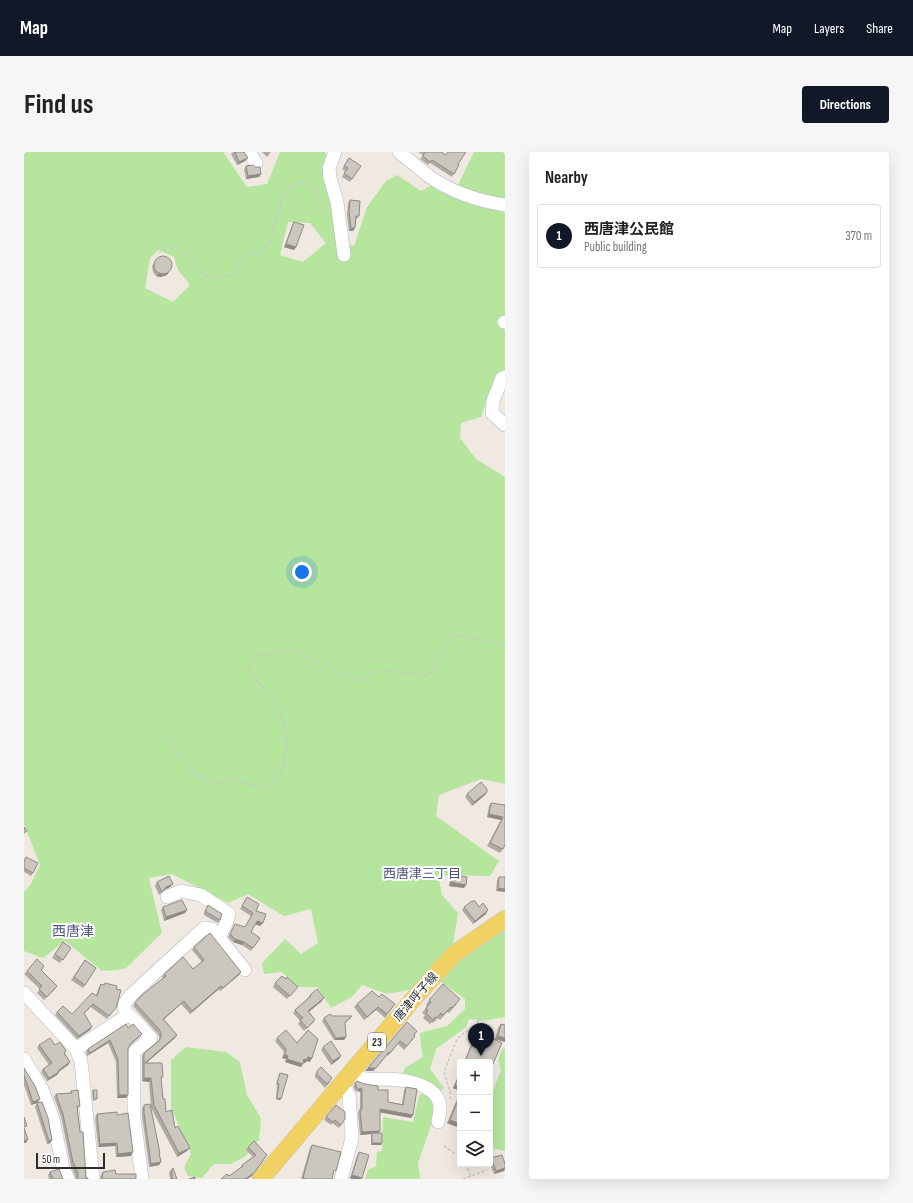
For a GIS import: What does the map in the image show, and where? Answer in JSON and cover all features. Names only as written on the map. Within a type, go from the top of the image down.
[{"type":"main road","name":"唐津呼子線","points":[[261,1179],[415,997],[454,954],[505,919]]},
{"type":"street","points":[[335,152],[329,168],[340,218],[344,255]]},
{"type":"street","points":[[399,152],[432,178],[456,191],[488,202],[505,205]]},
{"type":"street","points":[[505,377],[502,378],[493,401],[492,413],[505,426]]},
{"type":"street","points":[[167,897],[181,892],[201,895],[228,914],[226,924],[219,937]]},
{"type":"street","points":[[142,1179],[134,1117],[134,1052],[151,1038],[134,1018],[128,1015],[124,1007],[125,1003],[130,996],[204,928],[212,929],[245,970]]},
{"type":"street","points":[[24,993],[76,1049],[81,1061],[94,1179]]},
{"type":"street","points":[[76,1049],[128,1015]]},
{"type":"street","points":[[24,1059],[42,1089],[51,1113],[63,1168],[68,1179]]},
{"type":"street","points":[[353,1070],[359,1077],[366,1079],[389,1079],[411,1082],[425,1087],[437,1098],[440,1107],[438,1122]]},
{"type":"street","points":[[341,1179],[352,1138],[349,1096],[342,1084]]},
{"type":"path","points":[[159,254],[168,246],[186,254],[204,275],[218,278],[233,274],[239,263],[247,254],[260,251],[270,242],[282,199],[290,186],[302,183],[313,189],[328,213],[340,218]]},
{"type":"path","points":[[166,737],[190,769],[214,784],[234,779],[264,789],[281,775],[288,738],[278,707],[248,669],[258,655],[296,651],[359,681],[377,670],[427,675],[435,668],[442,646],[457,635],[505,643]]},
{"type":"path","points":[[449,1101],[451,1095],[444,1072],[457,1039],[473,1028],[482,1016]]},
{"type":"path","points":[[444,1146],[457,1155]]},
{"type":"path","points":[[466,1167],[471,1176]]},
{"type":"path","points":[[463,1179],[487,1170]]},
{"type":"green space","points":[[24,152],[223,152],[247,187],[267,184],[280,152],[325,152],[340,242],[354,246],[367,207],[386,181],[397,175],[421,191],[432,185],[447,191],[459,183],[474,152],[505,152],[505,316],[501,325],[505,331],[505,372],[496,374],[481,417],[461,423],[460,438],[476,459],[505,477],[505,784],[481,779],[439,795],[436,816],[499,861],[490,876],[438,875],[442,895],[458,913],[453,944],[413,989],[387,994],[362,985],[352,997],[331,1008],[317,987],[298,987],[282,972],[264,974],[262,963],[285,939],[301,954],[318,943],[311,909],[284,916],[248,894],[228,903],[172,874],[149,878],[162,933],[125,969],[102,971],[65,941],[43,958],[24,951],[24,892],[31,884],[40,865],[24,824]],"holes":[[[288,222],[310,223],[326,243],[303,262],[280,255]],[[158,250],[174,257],[178,270],[190,285],[173,302],[145,288],[150,258]]]},
{"type":"green space","points":[[505,930],[505,1017],[483,1021],[469,1019],[466,1027],[436,1049],[430,1069],[444,1088],[439,1092],[402,1075],[405,1068],[423,1057],[420,1033],[447,1026],[465,1009],[465,999],[441,982],[464,956]]},
{"type":"green space","points":[[186,1047],[226,1052],[240,1062],[247,1095],[261,1118],[259,1140],[246,1156],[231,1164],[214,1164],[202,1178],[188,1176],[184,1167],[191,1154],[171,1107],[171,1060]]},
{"type":"green space","points":[[505,1048],[505,1151],[493,1148],[493,1091],[501,1070],[498,1060],[502,1049]]},
{"type":"green space","points":[[427,1093],[432,1101],[434,1116],[418,1163],[420,1178],[423,1179],[365,1179],[368,1170],[376,1166],[377,1152],[382,1151],[383,1117],[413,1122],[419,1095]]},
{"type":"building","points":[[235,152],[244,152],[248,158],[239,162]]},
{"type":"building","points":[[425,152],[441,152],[446,155],[448,152],[466,152],[458,164],[459,165],[454,174],[432,160],[430,162],[423,156]]},
{"type":"building","points":[[349,158],[361,166],[352,179],[344,173],[348,168],[344,166]]},
{"type":"building","points":[[253,165],[255,167],[260,167],[261,174],[248,176],[246,166]]},
{"type":"building","points":[[350,200],[360,201],[359,216],[356,216],[355,228],[351,228],[349,212]]},
{"type":"building","points":[[294,222],[304,225],[296,247],[286,244]]},
{"type":"building","points":[[163,256],[169,259],[172,265],[169,271],[163,274],[157,271],[154,265],[157,259]]},
{"type":"building","points":[[481,782],[487,789],[487,792],[474,802],[467,794]]},
{"type":"building","points":[[491,803],[505,805],[505,845],[503,849],[490,843],[503,817],[489,814]]},
{"type":"building","points":[[26,857],[38,863],[33,873],[24,868]]},
{"type":"building","points":[[453,875],[467,877],[466,885],[451,882]]},
{"type":"building","points":[[169,876],[173,884],[166,887],[162,892],[157,882]]},
{"type":"building","points":[[499,877],[505,877],[505,889],[498,888]]},
{"type":"building","points":[[247,897],[259,904],[256,911],[266,914],[263,923],[257,921],[251,932],[260,938],[253,948],[244,942],[235,939],[230,934],[235,924],[245,927],[253,913],[242,906]]},
{"type":"building","points":[[182,900],[187,910],[166,917],[163,907]]},
{"type":"building","points":[[472,901],[475,901],[479,907],[483,903],[488,910],[475,921],[464,907]]},
{"type":"building","points":[[208,905],[222,914],[220,920],[206,912]]},
{"type":"building","points":[[210,933],[241,972],[223,988],[221,986],[192,1011],[184,1001],[163,1019],[177,1035],[145,1063],[162,1063],[163,1077],[161,1077],[166,1112],[172,1110],[175,1128],[178,1126],[190,1148],[179,1153],[154,1105],[151,1078],[144,1078],[144,1053],[159,1041],[161,1033],[135,1003],[142,995],[166,976],[164,974],[183,957],[193,969],[204,960],[194,947]]},
{"type":"building","points":[[63,942],[71,948],[63,960],[55,954]]},
{"type":"building","points":[[37,959],[44,966],[41,970],[57,986],[47,997],[39,989],[42,986],[27,971]]},
{"type":"building","points":[[85,960],[96,968],[85,985],[74,977]]},
{"type":"building","points":[[282,976],[286,979],[287,977],[298,987],[290,996],[275,983]]},
{"type":"building","points":[[105,983],[117,986],[116,989],[121,990],[116,1008],[109,1016],[93,1004],[84,1013],[92,1027],[79,1036],[57,1012],[63,1006],[72,1014],[92,993],[97,996],[101,984],[104,985]]},
{"type":"building","points":[[443,984],[460,999],[443,1015],[441,1013],[433,1020],[426,1013],[428,1011],[426,1008],[431,1002],[429,1000]]},
{"type":"building","points":[[317,989],[324,998],[308,1011],[315,1020],[307,1028],[300,1020],[303,1018],[295,1010]]},
{"type":"building","points":[[372,991],[379,997],[382,994],[395,1004],[387,1014],[378,1007],[367,1017],[357,1004]]},
{"type":"building","points":[[330,1014],[332,1016],[352,1016],[345,1022],[346,1037],[336,1038],[324,1018]]},
{"type":"building","points":[[407,1022],[417,1031],[407,1046],[400,1041],[376,1068],[368,1068]]},
{"type":"building","points":[[126,1024],[128,1028],[133,1024],[142,1034],[131,1043],[128,1049],[128,1095],[119,1095],[118,1059],[110,1040],[90,1053],[88,1049]]},
{"type":"building","points":[[501,1024],[505,1025],[505,1038],[498,1036]]},
{"type":"building","points":[[286,1030],[297,1043],[308,1030],[318,1039],[312,1058],[308,1057],[307,1060],[304,1059],[303,1064],[287,1059],[288,1056],[285,1055],[286,1049],[277,1038]]},
{"type":"building","points":[[475,1036],[486,1041],[488,1036],[502,1043],[493,1064],[493,1059],[466,1059]]},
{"type":"building","points":[[50,1038],[55,1045],[60,1042],[66,1051],[64,1053],[70,1062],[58,1071],[59,1072],[49,1078],[43,1069],[52,1063],[39,1045]]},
{"type":"building","points":[[331,1041],[341,1056],[333,1061],[323,1047]]},
{"type":"building","points":[[321,1067],[332,1078],[327,1084],[317,1074],[317,1071]]},
{"type":"building","points":[[24,1068],[35,1086],[40,1099],[33,1102],[24,1075]]},
{"type":"building","points":[[280,1073],[288,1075],[281,1099],[277,1098],[279,1084],[277,1083]]},
{"type":"building","points":[[357,1081],[364,1084],[378,1086],[378,1090],[388,1090],[388,1102],[403,1105],[406,1087],[417,1089],[413,1115],[380,1109],[380,1131],[362,1132],[360,1109],[362,1109],[362,1089],[360,1088],[358,1090],[355,1083]]},
{"type":"building","points":[[78,1090],[80,1106],[77,1106],[80,1132],[83,1132],[86,1178],[88,1179],[77,1179],[78,1173],[73,1162],[63,1114],[56,1094],[72,1093],[71,1091]]},
{"type":"building","points":[[93,1090],[97,1090],[97,1099],[94,1099]]},
{"type":"building","points":[[42,1102],[48,1118],[52,1140],[49,1141],[37,1103]]},
{"type":"building","points":[[457,1102],[457,1123],[450,1120]]},
{"type":"building","points":[[150,1104],[161,1162],[151,1164],[144,1113],[144,1105]]},
{"type":"building","points":[[336,1105],[345,1112],[345,1119],[341,1125],[335,1120],[333,1122],[326,1117]]},
{"type":"building","points":[[117,1112],[117,1115],[128,1113],[133,1152],[118,1154],[117,1143],[100,1144],[97,1114]]},
{"type":"building","points":[[24,1117],[27,1126],[24,1127]]},
{"type":"building","points":[[24,1128],[28,1139],[24,1141]]},
{"type":"building","points":[[372,1133],[382,1133],[382,1143],[372,1143]]},
{"type":"building","points":[[254,1141],[267,1155],[254,1173],[245,1179],[221,1179],[227,1174],[229,1176],[256,1155],[248,1147]]},
{"type":"building","points":[[312,1145],[341,1152],[336,1171],[334,1170],[332,1179],[303,1178]]},
{"type":"building","points":[[359,1152],[369,1155],[362,1178],[352,1175]]},
{"type":"building","points":[[502,1155],[505,1168],[496,1171],[493,1163],[493,1157]]},
{"type":"building","points":[[173,1168],[177,1179],[172,1179]]},
{"type":"building","points":[[59,1169],[63,1179],[53,1179],[50,1172]]},
{"type":"building","points":[[115,1170],[116,1174],[136,1174],[136,1179],[102,1179],[103,1172]]},
{"type":"place","name":"西唐津公民館","points":[[481,1056]]},
{"type":"district","name":"西唐津三丁目","points":[[422,874]]},
{"type":"district","name":"西唐津","points":[[73,931]]}]
